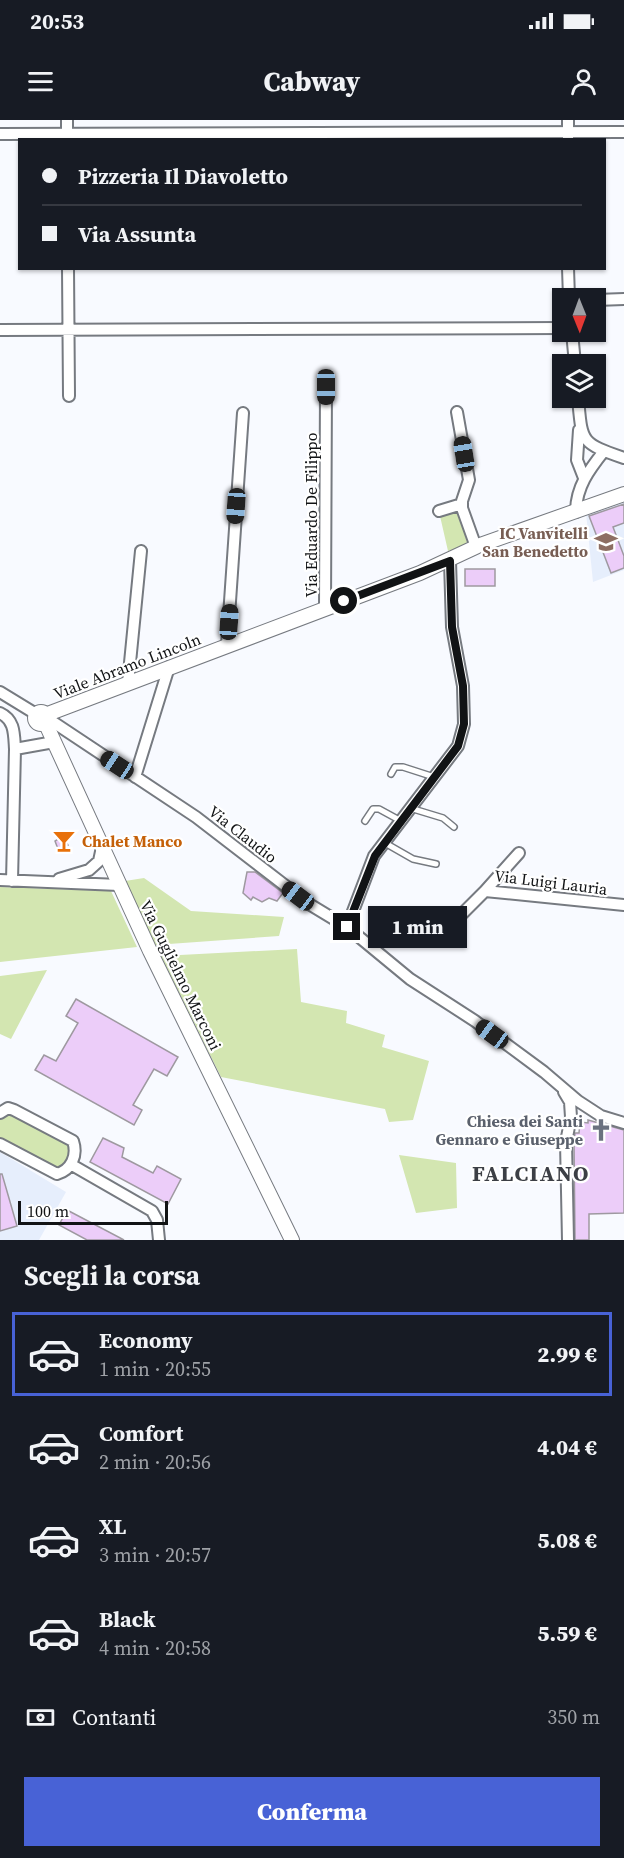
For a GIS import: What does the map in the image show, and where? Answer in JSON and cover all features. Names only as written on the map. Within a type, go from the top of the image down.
[{"type":"street","points":[[67,120],[67,137]]},
{"type":"street","points":[[568,120],[568,136]]},
{"type":"street","points":[[0,134],[67,137],[568,136],[624,132]]},
{"type":"street","points":[[68,270],[69,396]]},
{"type":"street","points":[[568,270],[569,288]]},
{"type":"street","points":[[606,300],[624,299]]},
{"type":"street","points":[[0,330],[552,328]]},
{"type":"street","name":"Via Eduardo De Filippo","points":[[325,608],[326,387]]},
{"type":"street","points":[[579,408],[583,436],[590,445],[624,458]]},
{"type":"street","points":[[457,412],[469,480],[462,504],[476,547]]},
{"type":"street","points":[[227,645],[243,413]]},
{"type":"street","points":[[580,420],[576,448],[577,459],[584,478]]},
{"type":"street","points":[[576,512],[576,499],[584,478],[604,451]]},
{"type":"street","name":"Viale Abramo Lincoln","points":[[43,717],[450,561],[476,547],[624,494]]},
{"type":"street","points":[[439,511],[462,504]]},
{"type":"street","points":[[128,683],[141,551]]},
{"type":"street","points":[[347,927],[375,856],[458,746],[464,724],[461,664],[452,627],[450,561]]},
{"type":"street","points":[[135,777],[169,667]]},
{"type":"street","name":"Via Claudio","points":[[0,692],[43,717],[196,817],[309,904],[347,927],[410,979],[475,1021],[601,1116]]},
{"type":"street","points":[[0,712],[10,719],[14,729],[12,881]]},
{"type":"street","name":"Via Guglielmo Marconi","points":[[43,717],[119,885],[292,1240]]},
{"type":"street","points":[[15,749],[54,742]]},
{"type":"street","points":[[42,882],[89,870],[99,861],[102,847]]},
{"type":"street","name":"Via Luigi Lauria","points":[[485,891],[519,853]]},
{"type":"street","points":[[0,880],[119,885]]},
{"type":"street","points":[[446,930],[485,891]]},
{"type":"street","name":"Via Luigi Lauria","points":[[485,891],[624,905]]},
{"type":"street","points":[[561,1087],[570,1102],[571,1117],[566,1142],[568,1240]]},
{"type":"street","points":[[0,1113],[8,1108],[14,1110],[73,1141],[75,1146],[72,1165],[64,1172],[57,1174],[0,1144]]},
{"type":"street","points":[[571,1117],[583,1113],[624,1123]]},
{"type":"street","points":[[72,1165],[152,1211],[157,1220],[159,1240]]},
{"type":"lane","points":[[391,774],[395,766],[434,777]]},
{"type":"lane","points":[[410,808],[443,818],[454,827]]},
{"type":"lane","points":[[365,821],[373,809],[379,809],[401,821]]},
{"type":"lane","points":[[385,843],[413,859],[436,864]]},
{"type":"shaded area","name":"IC Vanvitelli San Benedetto","points":[[624,494],[624,570],[593,582],[586,513]]},
{"type":"shaded area","points":[[0,1152],[66,1192],[39,1240],[0,1240]]},
{"type":"green space","points":[[458,511],[467,542],[464,546],[448,551],[440,516]]},
{"type":"green space","points":[[144,878],[191,911],[284,917],[279,936],[155,945],[125,881]]},
{"type":"green space","points":[[0,887],[111,891],[137,947],[0,962]]},
{"type":"green space","points":[[297,949],[301,1002],[347,1011],[346,1023],[385,1035],[382,1047],[429,1061],[413,1120],[389,1122],[385,1109],[221,1077],[161,956]]},
{"type":"green space","points":[[47,970],[11,1039],[0,1034],[0,976]]},
{"type":"green space","points":[[8,1108],[75,1146],[57,1174],[0,1144],[0,1118]]},
{"type":"green space","points":[[399,1155],[456,1163],[457,1208],[416,1213]]},
{"type":"building","points":[[624,504],[624,523],[613,527],[624,556],[624,568],[611,573],[589,516]]},
{"type":"building","points":[[465,569],[495,569],[495,586],[465,586]]},
{"type":"building","points":[[63,836],[68,845],[58,849],[55,841]]},
{"type":"building","points":[[247,872],[255,872],[283,893],[277,901],[269,898],[262,902],[253,897],[251,900],[243,893]]},
{"type":"building","points":[[76,999],[178,1057],[167,1076],[154,1069],[133,1105],[142,1110],[134,1125],[35,1070],[44,1055],[56,1061],[78,1023],[66,1016]]},
{"type":"building","points":[[588,1120],[624,1130],[624,1213],[589,1214],[589,1240],[575,1240],[575,1133],[579,1133],[580,1122],[588,1123]]},
{"type":"building","points":[[103,1138],[124,1148],[122,1157],[153,1173],[157,1166],[181,1179],[168,1204],[90,1162]]},
{"type":"building","points":[[0,1174],[2,1174],[17,1226],[0,1231]]},
{"type":"building","points":[[67,1210],[124,1240],[87,1240],[59,1225]]},
{"type":"place","name":"IC Vanvitelli San Benedetto","points":[[606,542]]},
{"type":"place","name":"Chalet Manco","points":[[64,841]]},
{"type":"place","name":"Chiesa dei Santi Gennaro e Giuseppe","points":[[601,1130]]},
{"type":"district","name":"FALCIANO","points":[[531,1173]]},
{"type":"route","points":[[344,601],[450,561],[452,627],[461,664],[464,724],[458,746],[375,856],[347,927]]}]
